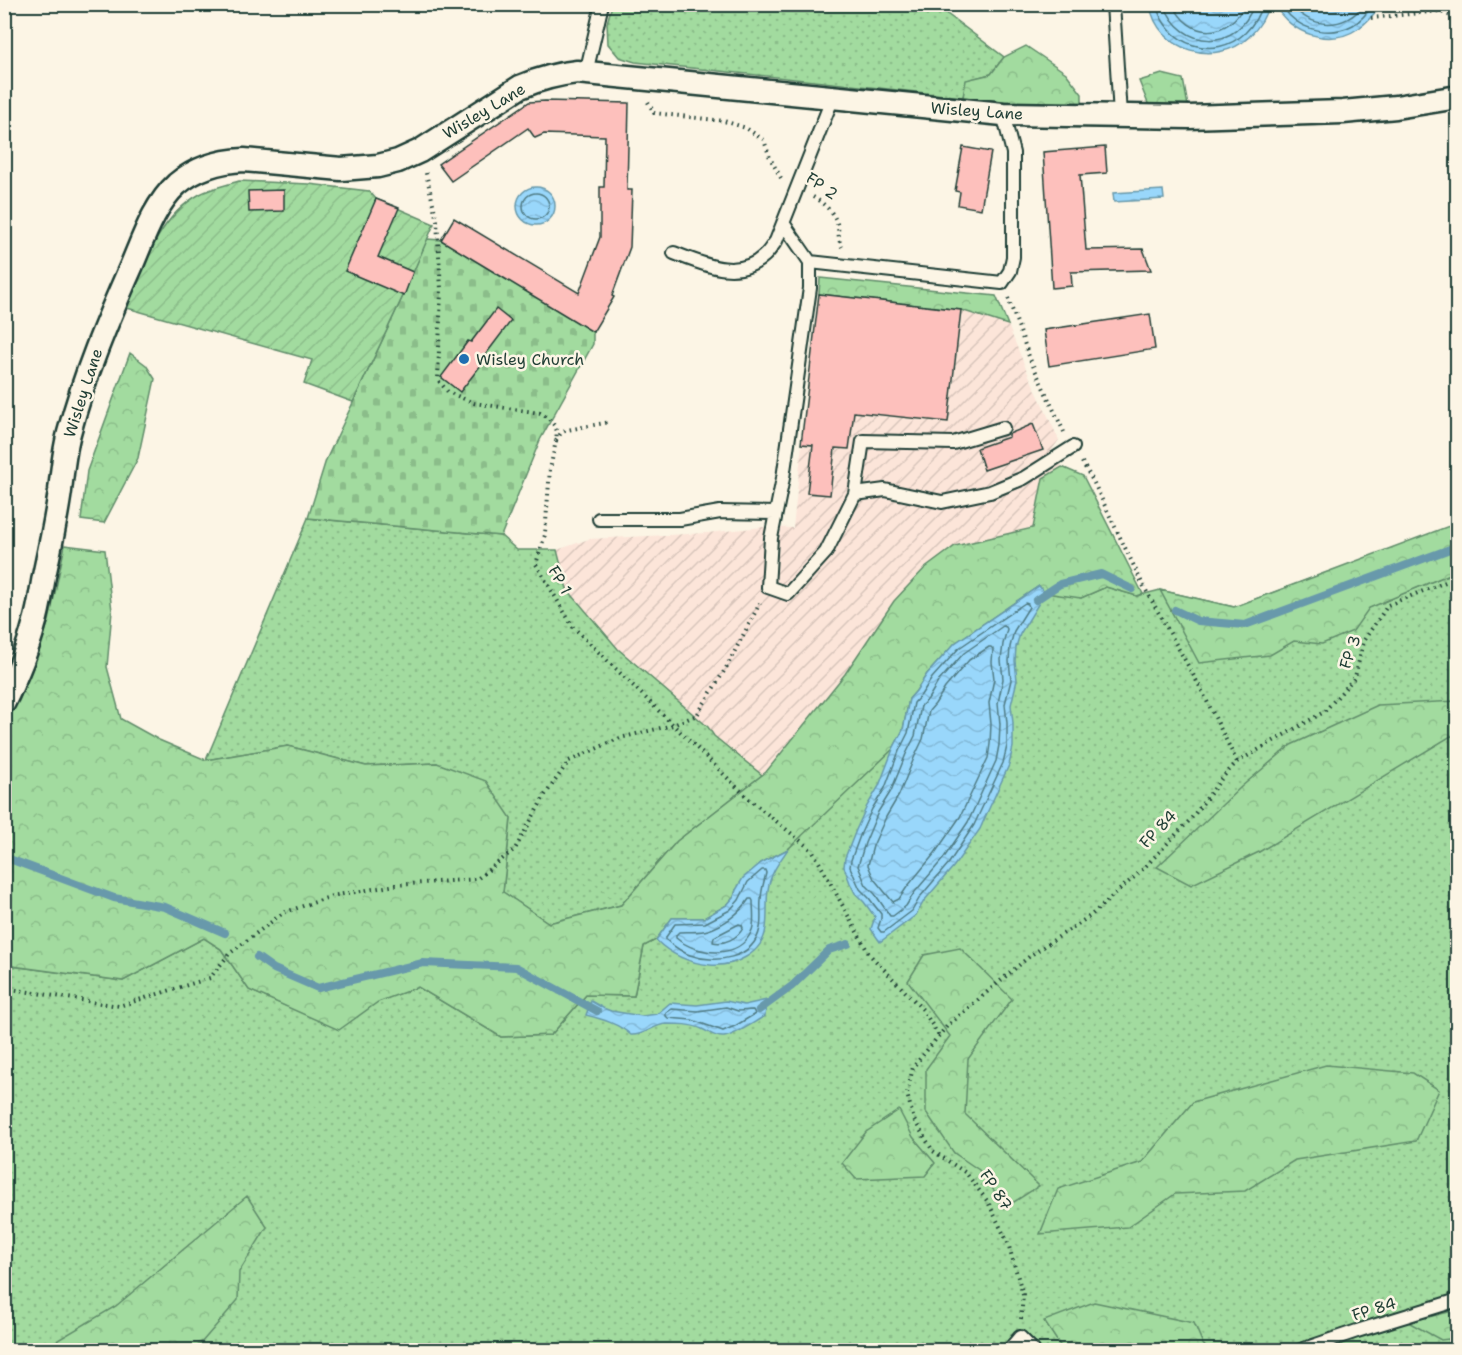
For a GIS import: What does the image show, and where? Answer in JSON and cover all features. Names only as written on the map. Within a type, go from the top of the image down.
[{"type":"street","name":"Wisley Lane","points":[[4,702],[18,672],[34,625],[56,516],[63,458],[90,368],[142,240],[158,208],[166,196],[188,176],[201,168],[229,161],[260,161],[341,169],[378,166],[398,161],[420,151],[520,87],[558,74],[577,72],[1003,114],[1188,117],[1343,112],[1396,107],[1458,97]]},
{"type":"lane","points":[[586,73],[602,4]]},
{"type":"lane","points":[[1113,4],[1120,115]]},
{"type":"lane","points":[[674,253],[710,267],[730,269],[750,266],[765,256],[776,241],[833,97]]},
{"type":"lane","points":[[810,262],[1002,283],[1010,271],[1013,257],[1013,153],[1003,114]]},
{"type":"lane","points":[[783,223],[810,262],[810,288],[771,538],[768,586],[788,594],[826,552],[855,494],[863,441],[953,443],[1003,428]]},
{"type":"lane","points":[[855,494],[885,490],[942,502],[990,492],[1024,478],[1073,447]]},
{"type":"lane","points":[[599,519],[680,519],[720,512],[776,513]]},
{"type":"lane","name":"FP 84","points":[[1301,1350],[1458,1300]]},
{"type":"lane","points":[[1009,1350],[1020,1337],[1033,1350]]},
{"type":"path","points":[[1413,4],[1414,14]]},
{"type":"path","points":[[1371,18],[1439,11],[1458,19]]},
{"type":"path","name":"FP 2","points":[[643,78],[642,91],[654,113],[724,121],[746,128],[764,140],[777,172],[786,182],[831,210],[838,228],[838,239],[852,266]]},
{"type":"path","points":[[420,151],[437,221],[441,289],[438,380],[448,393],[474,403],[540,413],[554,424],[557,431],[556,441]]},
{"type":"path","points":[[556,441],[561,433],[567,430],[610,422]]},
{"type":"path","name":"FP 1","points":[[556,441],[550,469],[545,535],[536,564],[573,627],[750,800],[813,851],[869,954],[923,1010],[939,1036]]},
{"type":"path","name":"FP 3","points":[[1237,762],[1324,712],[1355,677],[1364,640],[1388,605],[1458,577]]},
{"type":"path","points":[[1143,585],[1200,687],[1237,762]]},
{"type":"path","points":[[4,988],[119,1006],[210,978],[229,954],[284,913],[332,896],[396,885],[477,879],[515,849],[545,795],[568,761],[620,738],[673,725],[697,715],[726,668],[768,586]]},
{"type":"path","name":"FP 84","points":[[939,1036],[947,1026],[1030,955],[1090,916],[1141,871],[1190,820],[1237,762]]},
{"type":"path","name":"FP 87","points":[[939,1036],[914,1067],[907,1094],[914,1120],[933,1150],[966,1173],[988,1202],[1008,1243],[1023,1295],[1020,1337]]},
{"type":"shaded area","points":[[820,278],[996,296],[1059,440],[1051,451],[1062,467],[1043,478],[1033,528],[955,546],[894,601],[845,674],[762,775],[714,736],[708,727],[618,649],[567,589],[557,550],[589,539],[707,533],[763,527],[793,528]]},
{"type":"green space","points":[[612,5],[935,5],[1004,57],[991,74],[967,80],[963,97],[635,62],[619,57],[608,44],[607,23]]},
{"type":"green space","points":[[1026,46],[1066,73],[1082,94],[1082,107],[963,97],[966,80],[991,74],[1004,57]]},
{"type":"green space","points":[[1162,74],[1183,79],[1188,106],[1149,106],[1139,81]]},
{"type":"green space","points":[[239,181],[309,184],[369,191],[376,199],[434,224],[353,402],[304,384],[312,360],[127,308],[154,244],[173,216],[200,194]]},
{"type":"green space","points":[[427,239],[441,240],[593,332],[593,344],[540,440],[501,536],[308,518],[326,460],[403,296]]},
{"type":"green space","points":[[820,278],[996,296],[1008,325],[961,310],[819,294]]},
{"type":"green space","points":[[130,353],[146,365],[155,379],[138,458],[104,523],[81,520],[87,471]]},
{"type":"green space","points":[[1062,467],[1083,476],[1143,594],[1137,596],[1106,587],[1081,598],[1045,593],[1039,586],[955,643],[927,674],[909,699],[903,730],[893,749],[788,849],[761,863],[736,890],[734,897],[727,905],[704,918],[672,918],[656,940],[644,946],[634,996],[586,995],[551,1035],[501,1037],[418,987],[378,1002],[339,1030],[249,990],[221,949],[204,938],[123,981],[5,965],[4,723],[19,701],[49,621],[65,545],[105,550],[112,611],[107,667],[121,719],[159,740],[206,760],[288,746],[366,766],[437,763],[486,781],[511,818],[503,892],[549,923],[621,905],[677,841],[766,772],[845,674],[894,601],[924,569],[955,546],[1033,528],[1043,478]]},
{"type":"green space","points":[[308,518],[501,536],[517,550],[557,550],[567,589],[618,649],[708,727],[714,736],[762,775],[677,841],[621,905],[549,923],[503,892],[511,818],[437,763],[366,766],[288,746],[206,760]]},
{"type":"green space","points":[[1457,523],[1457,571],[1369,608],[1353,631],[1322,644],[1294,641],[1270,655],[1199,663],[1160,590],[1234,607]]},
{"type":"green space","points":[[1457,571],[1457,1350],[5,1350],[4,965],[123,981],[204,938],[221,949],[249,990],[339,1029],[378,1001],[418,987],[501,1037],[551,1035],[586,995],[634,996],[644,946],[734,897],[788,849],[1039,586],[1081,598],[1106,587],[1137,596],[1160,590],[1234,607],[1328,572],[1369,608]]},
{"type":"green space","points":[[1457,701],[1457,737],[1451,736],[1259,852],[1191,885],[1157,867],[1241,787],[1291,745],[1378,705]]},
{"type":"green space","points":[[960,948],[1012,999],[968,1059],[965,1114],[1039,1186],[1006,1207],[979,1170],[954,1153],[926,1112],[926,1069],[950,1036],[908,981],[924,955]]},
{"type":"green space","points":[[1326,1065],[1413,1073],[1439,1090],[1416,1141],[1295,1160],[1245,1191],[1175,1194],[1128,1227],[1040,1234],[1058,1189],[1142,1162],[1193,1102]]},
{"type":"green space","points":[[899,1110],[913,1137],[935,1163],[925,1176],[856,1179],[842,1163],[866,1132]]},
{"type":"green space","points":[[247,1196],[267,1227],[239,1272],[238,1300],[195,1350],[41,1350],[116,1306]]},
{"type":"green space","points":[[1094,1302],[1194,1323],[1208,1350],[1063,1350],[1044,1321]]},
{"type":"green space","points":[[1457,1310],[1457,1338],[1441,1340],[1408,1322]]},
{"type":"water","points":[[1150,4],[1268,5],[1261,22],[1249,37],[1221,52],[1205,53],[1176,44],[1164,34],[1155,21]]},
{"type":"water","points":[[1275,5],[1381,5],[1359,28],[1348,34],[1324,37],[1312,35],[1290,24]]},
{"type":"water","points":[[536,187],[550,192],[555,206],[550,220],[536,225],[522,220],[517,206],[522,192]]},
{"type":"water","points":[[1163,190],[1164,199],[1114,202],[1113,193]]},
{"type":"water","points":[[1039,586],[1045,593],[1020,634],[1016,647],[1017,680],[1011,705],[1013,747],[1009,765],[980,829],[954,866],[924,901],[916,915],[880,942],[871,929],[875,917],[855,893],[850,883],[844,867],[845,858],[903,730],[909,699],[927,674],[955,643]]},
{"type":"water","points":[[788,849],[775,868],[769,884],[764,937],[753,952],[746,957],[728,964],[703,964],[674,954],[656,940],[672,918],[704,918],[727,905],[734,897],[743,878],[761,863]]},
{"type":"water","points":[[767,1000],[765,1016],[724,1037],[715,1036],[693,1026],[675,1024],[661,1025],[640,1034],[631,1035],[616,1025],[586,1015],[591,1001],[611,1011],[642,1016],[657,1014],[670,1003],[697,1005],[726,1001],[744,1005]]},
{"type":"building","points":[[529,102],[629,103],[627,190],[632,190],[630,247],[612,296],[614,297],[593,332],[441,240],[454,218],[579,293],[600,237],[600,187],[604,187],[605,136],[544,134],[535,138],[528,128],[451,181],[438,164]]},
{"type":"building","points":[[963,147],[991,152],[981,209],[958,205],[960,192],[955,191]]},
{"type":"building","points":[[1105,147],[1107,173],[1080,175],[1086,250],[1143,249],[1151,270],[1071,272],[1072,286],[1052,288],[1043,152]]},
{"type":"building","points":[[284,190],[284,211],[249,212],[248,191]]},
{"type":"building","points":[[376,199],[399,208],[378,257],[413,272],[404,296],[345,271]]},
{"type":"building","points":[[819,294],[961,310],[948,422],[854,412],[849,449],[835,448],[830,495],[807,493],[813,445],[801,444]]},
{"type":"building","name":"Wisley Church","points":[[496,309],[511,321],[460,392],[441,377]]},
{"type":"building","points":[[1150,314],[1155,349],[1049,366],[1044,330]]},
{"type":"building","points":[[1033,424],[1043,450],[984,470],[977,448],[1009,437],[1009,434]]},
{"type":"waterway","points":[[1175,610],[1198,621],[1245,625],[1458,546]]},
{"type":"waterway","points":[[1036,600],[1060,584],[1101,574],[1132,589]]},
{"type":"waterway","points":[[4,857],[114,898],[165,907],[225,933]]},
{"type":"waterway","points":[[759,1010],[792,986],[829,950],[848,944]]},
{"type":"waterway","points":[[257,957],[274,969],[318,988],[423,963],[516,967],[597,1011]]},
{"type":"place","name":"Wisley Church","points":[[464,359]]}]
